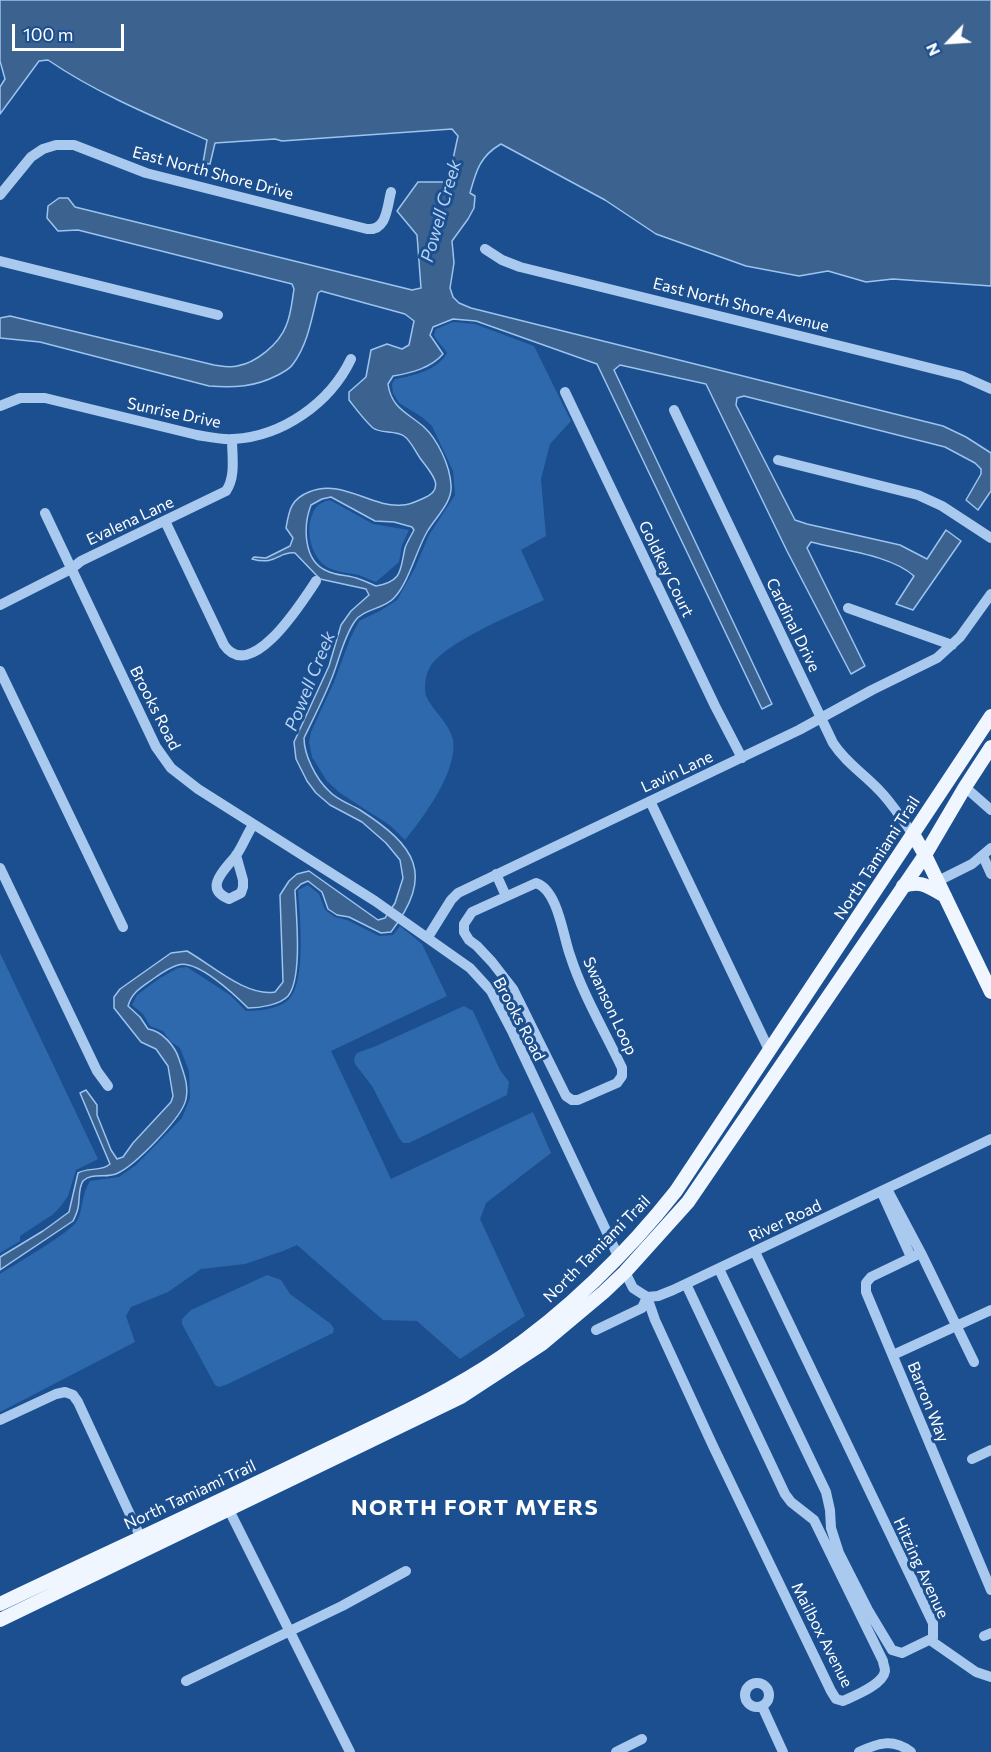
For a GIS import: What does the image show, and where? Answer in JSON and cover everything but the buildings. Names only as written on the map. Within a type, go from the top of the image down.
[{"type":"main road","name":"North Tamiami Trail","points":[[2,1613],[426,1407],[503,1356],[554,1317],[618,1256],[676,1191],[991,716]]},
{"type":"main road","name":"North Tamiami Trail","points":[[2,1613],[26,1596],[31,1589],[140,1536],[226,1504],[397,1428],[426,1407],[461,1397],[513,1365],[604,1292],[688,1202],[925,855],[991,747]]},
{"type":"main road","points":[[913,834],[991,992]]},
{"type":"main road","points":[[903,886],[923,883],[945,896]]},
{"type":"main road","points":[[769,1084],[773,1067],[770,1052]]},
{"type":"main road","points":[[625,1272],[627,1257],[639,1233]]},
{"type":"main road","points":[[604,1292],[616,1270],[618,1256]]},
{"type":"street","name":"East North Shore Drive","points":[[0,195],[22,165],[43,149],[56,145],[74,145],[146,173],[367,229],[377,228],[384,221],[391,192]]},
{"type":"street","name":"East North Shore Avenue","points":[[485,249],[502,260],[520,267],[962,376],[991,389]]},
{"type":"street","points":[[0,261],[218,315]]},
{"type":"street","name":"Sunrise Drive","points":[[0,406],[20,398],[45,398],[197,435],[232,439],[265,433],[304,414],[324,396],[351,359]]},
{"type":"street","name":"Goldkey Court","points":[[565,392],[742,758]]},
{"type":"street","name":"Cardinal Drive","points":[[674,410],[833,743],[844,759],[879,789],[913,834]]},
{"type":"street","name":"Evalena Lane","points":[[0,605],[71,569],[81,561],[226,491],[231,484],[232,476],[232,439]]},
{"type":"street","points":[[778,460],[918,495],[942,506],[991,538]]},
{"type":"street","name":"Brooks Road","points":[[45,513],[160,754],[177,773],[253,825],[408,923],[478,975],[491,991],[618,1256]]},
{"type":"street","points":[[165,521],[224,645],[236,656],[246,656],[253,652],[282,629],[316,581]]},
{"type":"street","name":"Lavin Lane","points":[[428,937],[451,900],[458,893],[742,758],[937,658],[960,637],[991,594]]},
{"type":"street","points":[[848,608],[952,645]]},
{"type":"street","points":[[0,671],[123,927]]},
{"type":"street","points":[[965,787],[991,810]]},
{"type":"street","points":[[650,801],[770,1052]]},
{"type":"street","points":[[236,855],[253,825]]},
{"type":"street","points":[[938,881],[972,864],[987,852],[991,874]]},
{"type":"street","points":[[0,868],[97,1071],[108,1086]]},
{"type":"street","points":[[496,874],[506,896]]},
{"type":"street","name":"Swanson Loop","points":[[536,883],[546,889],[557,911],[573,964],[622,1068],[620,1080],[583,1099],[568,1098],[531,1024],[517,996],[502,974],[469,940],[464,932],[464,924],[472,912],[536,883]]},
{"type":"street","points":[[513,1034],[531,1024]]},
{"type":"street","name":"River Road","points":[[596,1330],[642,1308],[646,1297],[658,1296],[719,1269],[991,1139]]},
{"type":"street","points":[[884,1190],[916,1255],[957,1325],[974,1362]]},
{"type":"street","name":"Hitzing Avenue","points":[[719,1269],[826,1492],[834,1540],[887,1644],[895,1652],[902,1653],[930,1641],[934,1631],[933,1623],[754,1252]]},
{"type":"street","name":"Barron Way","points":[[916,1255],[871,1277],[866,1283],[866,1292],[991,1590]]},
{"type":"street","points":[[625,1272],[633,1288],[646,1297]]},
{"type":"street","name":"Mailbox Avenue","points":[[646,1297],[713,1446],[831,1691],[836,1699],[843,1701],[870,1688],[882,1678],[885,1671],[883,1661],[814,1521],[785,1494],[686,1284]]},
{"type":"street","points":[[893,1355],[991,1310]]},
{"type":"street","points":[[0,1420],[56,1394],[65,1392],[73,1395],[89,1423],[140,1536]]},
{"type":"street","points":[[972,1459],[991,1450]]},
{"type":"street","points":[[226,1504],[350,1752]]},
{"type":"street","points":[[186,1681],[289,1632],[406,1571]]},
{"type":"street","points":[[930,1641],[976,1672],[991,1677]]},
{"type":"street","points":[[762,1706],[783,1752]]},
{"type":"street","points":[[616,1752],[642,1739]]},
{"type":"street","points":[[859,1752],[885,1742],[903,1746],[911,1752]]},
{"type":"shaded area","points":[[453,322],[475,324],[534,346],[571,421],[550,444],[541,479],[546,536],[521,550],[544,600],[464,639],[437,659],[429,669],[425,682],[426,696],[451,734],[453,752],[450,766],[438,793],[405,840],[391,826],[340,793],[327,781],[312,757],[309,742],[311,732],[359,621],[397,600],[415,568],[429,535],[455,495],[453,471],[432,426],[399,403],[393,393],[392,384],[395,379],[424,371],[443,359],[447,353],[434,335],[436,329]]},
{"type":"shaded area","points":[[330,500],[373,524],[409,530],[402,545],[399,562],[376,582],[359,575],[331,569],[318,559],[309,534],[311,517],[319,505]]},
{"type":"shaded area","points":[[308,885],[319,894],[325,910],[335,917],[347,920],[379,936],[393,935],[400,926],[422,944],[447,996],[331,1051],[391,1179],[533,1112],[551,1153],[486,1203],[480,1219],[525,1316],[460,1359],[417,1321],[383,1320],[297,1245],[245,1264],[201,1269],[168,1292],[131,1307],[126,1316],[135,1342],[0,1412],[0,1274],[73,1226],[79,1216],[90,1181],[119,1177],[136,1165],[182,1118],[190,1098],[189,1071],[180,1048],[170,1041],[163,1031],[150,1026],[143,1014],[132,1005],[137,995],[160,978],[178,968],[187,967],[230,995],[246,1011],[268,1009],[283,1004],[293,993],[297,981],[301,949],[298,890]]},
{"type":"shaded area","points":[[0,953],[98,1159],[76,1170],[68,1196],[52,1215],[20,1236],[20,1241],[0,1253]]},
{"type":"shaded area","points":[[464,1006],[473,1011],[500,1070],[509,1082],[507,1095],[409,1143],[403,1143],[372,1086],[355,1064],[354,1058],[357,1053]]},
{"type":"shaded area","points":[[267,1275],[281,1280],[290,1294],[331,1324],[334,1329],[333,1333],[219,1387],[215,1385],[182,1324],[182,1319],[191,1310]]},
{"type":"water","name":"Powell Creek","points":[[0,0],[991,0],[991,286],[893,279],[866,282],[828,271],[799,276],[746,266],[656,234],[605,200],[501,144],[488,154],[480,165],[470,193],[475,196],[474,208],[452,241],[454,263],[450,288],[453,297],[459,303],[471,308],[943,426],[991,453],[991,491],[978,510],[966,500],[981,474],[981,469],[975,463],[945,447],[744,396],[737,398],[736,405],[795,520],[900,545],[927,559],[946,530],[961,541],[913,610],[896,604],[914,576],[904,569],[879,558],[811,542],[807,548],[865,666],[851,674],[787,551],[706,384],[620,365],[614,370],[772,704],[762,709],[597,364],[476,321],[453,319],[433,327],[430,335],[443,354],[427,366],[393,376],[388,384],[396,404],[429,432],[438,446],[446,462],[450,478],[449,498],[427,532],[408,575],[394,598],[385,605],[368,611],[355,621],[304,738],[308,759],[324,786],[336,797],[379,823],[406,849],[413,863],[415,877],[413,894],[405,912],[391,932],[381,933],[328,909],[322,892],[308,881],[295,890],[296,975],[288,996],[280,1002],[248,1008],[215,979],[195,967],[186,965],[168,969],[138,990],[128,1006],[140,1017],[148,1029],[163,1036],[174,1049],[186,1083],[187,1094],[183,1107],[157,1140],[126,1168],[114,1175],[91,1177],[83,1181],[80,1187],[78,1210],[73,1221],[0,1270],[0,1257],[69,1212],[78,1173],[103,1168],[110,1164],[80,1093],[86,1090],[97,1105],[97,1115],[117,1159],[123,1157],[171,1102],[173,1096],[168,1066],[156,1049],[141,1042],[114,1008],[114,997],[120,989],[171,953],[187,951],[241,985],[253,990],[275,992],[283,982],[280,895],[289,881],[297,874],[309,871],[378,920],[385,918],[395,903],[403,878],[400,860],[386,843],[362,822],[330,805],[316,793],[296,759],[294,742],[329,666],[341,625],[351,611],[369,595],[366,589],[320,579],[295,553],[267,561],[252,559],[254,557],[266,558],[290,546],[293,538],[286,528],[290,511],[298,498],[309,492],[333,489],[390,505],[405,505],[431,494],[436,484],[432,474],[406,438],[400,434],[373,428],[349,400],[349,392],[366,377],[371,350],[387,344],[402,349],[409,345],[414,321],[405,314],[321,291],[318,293],[306,339],[291,366],[286,371],[261,382],[227,387],[209,386],[40,342],[0,338],[0,318],[10,316],[214,365],[231,367],[252,361],[266,352],[283,333],[291,308],[294,289],[292,284],[78,230],[58,231],[47,218],[48,206],[59,198],[68,198],[75,207],[412,290],[421,288],[417,235],[397,211],[418,182],[448,182],[458,136],[452,129],[282,141],[275,139],[215,143],[210,164],[203,163],[207,140],[106,94],[48,60],[39,61],[0,114],[0,87],[5,79],[0,61]],"holes":[[[331,497],[375,521],[394,522],[412,527],[414,530],[405,548],[401,568],[396,578],[376,586],[327,571],[313,559],[309,551],[306,532],[311,505]]]},
{"type":"district","name":"NORTH FORT MYERS","points":[[475,1508]]}]
